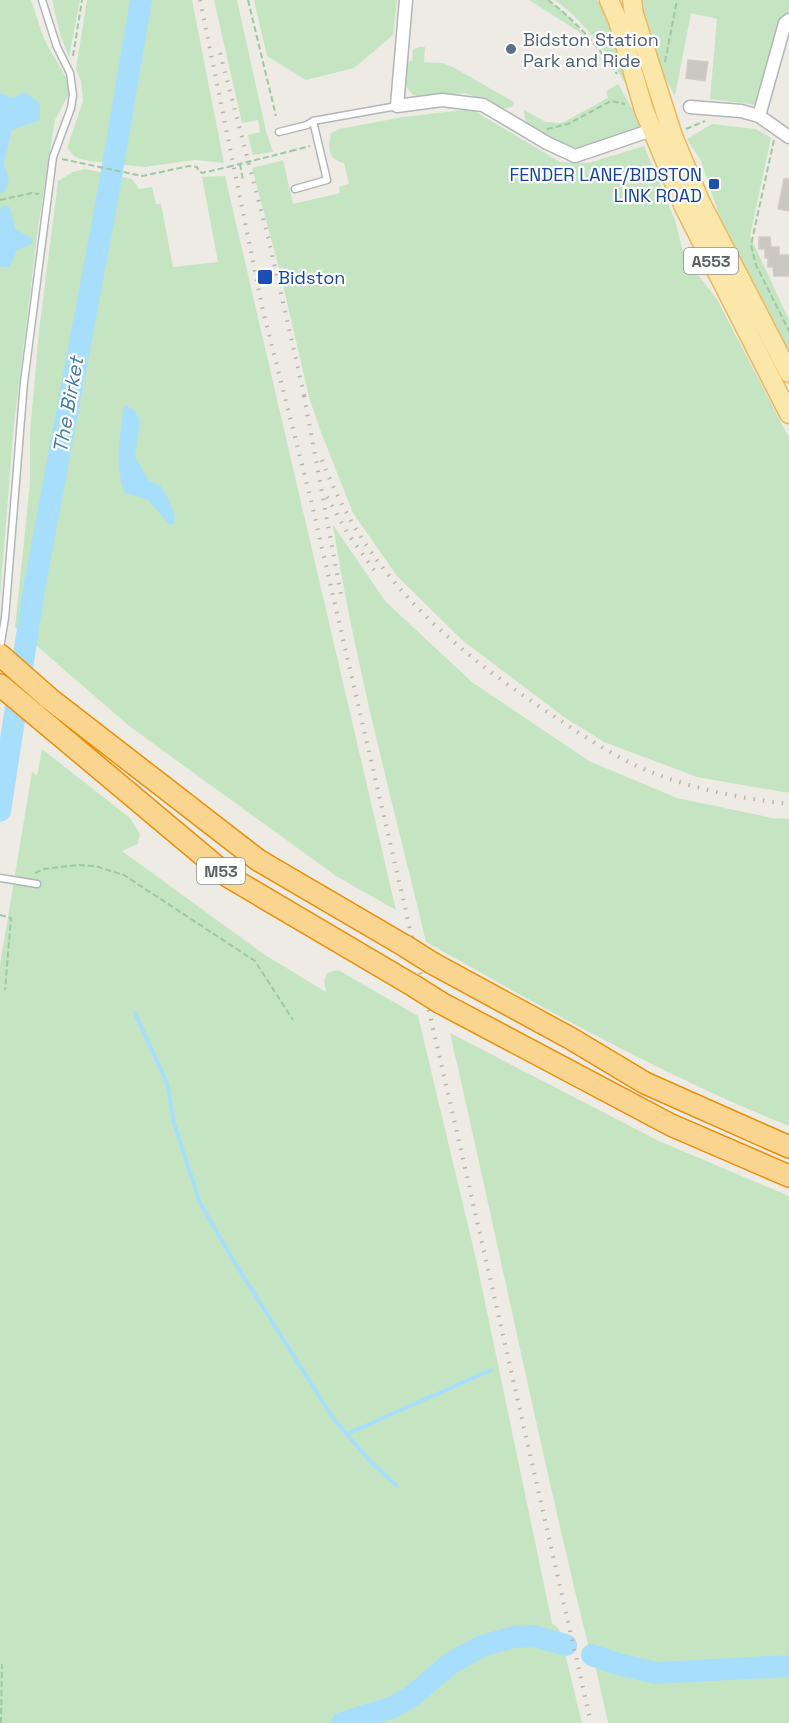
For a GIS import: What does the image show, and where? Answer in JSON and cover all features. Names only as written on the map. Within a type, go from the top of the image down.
[{"type":"highway","name":"M53","points":[[0,655],[50,699],[258,860],[432,963],[570,1038],[645,1083],[789,1148]]},
{"type":"highway","name":"M53","points":[[0,685],[229,877],[441,1003],[671,1125],[789,1176]]},
{"type":"main road","name":"A553","points":[[609,0],[618,21],[642,104],[684,207],[789,414]]},
{"type":"main road","name":"A553","points":[[632,0],[634,14],[673,136],[700,201],[789,373]]},
{"type":"street","points":[[406,0],[397,106],[442,100],[483,105],[531,134],[575,156],[652,130]]},
{"type":"street","points":[[759,116],[785,23],[789,20]]},
{"type":"street","points":[[690,107],[741,111],[759,116],[789,137]]},
{"type":"lane","points":[[0,648],[5,618],[23,389],[53,157],[71,108],[73,95],[70,73],[57,47],[42,0]]},
{"type":"lane","points":[[279,132],[307,125],[313,121],[397,106]]},
{"type":"lane","points":[[295,189],[327,180],[313,121]]},
{"type":"lane","points":[[0,878],[37,884]]},
{"type":"path","points":[[70,73],[82,0]]},
{"type":"path","points":[[248,0],[276,116]]},
{"type":"path","points":[[548,0],[566,14],[604,55],[622,81]]},
{"type":"path","points":[[664,71],[677,0]]},
{"type":"path","points":[[531,134],[568,124],[610,101],[627,105]]},
{"type":"path","points":[[776,128],[750,245],[756,265],[789,332]]},
{"type":"path","points":[[53,157],[142,176],[189,166],[197,167],[202,173],[308,147]]},
{"type":"path","points":[[240,164],[243,180]]},
{"type":"path","points":[[0,200],[32,193],[48,195]]},
{"type":"path","points":[[23,882],[44,869],[78,864],[95,866],[124,875],[255,961],[293,1020]]},
{"type":"path","points":[[0,915],[8,916],[12,923],[7,949],[5,990]]},
{"type":"path","points":[[1,1723],[2,1664]]},
{"type":"green space","points":[[0,0],[31,0],[44,39],[72,88],[55,120],[38,228],[14,424],[0,598]]},
{"type":"green space","points":[[52,0],[80,0],[69,57],[60,34]]},
{"type":"green space","points":[[87,0],[192,0],[224,163],[195,160],[144,167],[89,161],[75,157],[67,148],[83,101],[81,81],[76,69]]},
{"type":"green space","points":[[214,0],[237,0],[266,131],[273,152],[253,155],[248,135],[260,132],[258,120],[242,123]]},
{"type":"green space","points":[[254,0],[397,0],[393,35],[354,68],[306,80],[267,56]]},
{"type":"green space","points":[[529,0],[548,0],[566,14],[584,35]]},
{"type":"green space","points":[[555,0],[597,0],[606,10],[628,88],[596,40]]},
{"type":"green space","points":[[643,0],[789,0],[789,14],[756,105],[710,99],[717,19],[691,13],[675,96],[654,50]]},
{"type":"green space","points":[[425,47],[424,62],[442,63],[453,67],[514,102],[512,107],[498,110],[484,100],[465,93],[421,97],[413,95],[404,84],[407,62],[412,61],[413,49]]},
{"type":"green space","points":[[618,84],[640,122],[638,129],[584,150],[558,146],[526,127],[524,110],[546,122],[562,123],[608,98],[606,91]]},
{"type":"green space","points":[[471,109],[560,162],[589,163],[644,146],[675,220],[684,256],[718,301],[789,438],[789,793],[697,777],[604,742],[564,717],[462,640],[397,576],[353,513],[309,397],[280,272],[252,168],[283,160],[293,204],[340,193],[339,187],[349,184],[344,163],[334,159],[330,152],[331,133],[339,129],[403,117]]},
{"type":"green space","points":[[712,124],[756,129],[771,138],[750,236],[789,320],[789,356],[747,276],[720,218],[701,161],[687,139]]},
{"type":"green space","points":[[85,169],[132,179],[139,189],[152,187],[156,204],[161,204],[173,267],[218,262],[202,177],[225,176],[396,910],[336,876],[129,726],[15,627],[30,483],[30,433],[39,331],[58,181],[73,172]]},
{"type":"green space","points":[[333,525],[386,602],[472,682],[589,761],[677,798],[772,818],[789,819],[789,1126],[650,1063],[559,1016],[426,942],[363,682]]},
{"type":"green space","points":[[42,749],[130,818],[140,834],[138,844],[122,851],[265,955],[326,992],[324,981],[327,973],[338,970],[418,1016],[476,1259],[552,1623],[559,1629],[582,1723],[0,1723],[0,965],[32,772],[37,776]]},
{"type":"green space","points":[[450,1033],[659,1141],[789,1196],[789,1662],[656,1670],[589,1649]]},
{"type":"green space","points":[[594,1660],[667,1678],[789,1672],[789,1723],[608,1723]]},
{"type":"water","points":[[25,92],[40,104],[40,120],[12,130],[4,163],[9,181],[4,193],[0,192],[0,93],[13,98]]},
{"type":"water","points":[[2,205],[10,207],[15,229],[33,239],[32,244],[17,250],[10,267],[0,267],[0,211]]},
{"type":"water","points":[[124,405],[134,410],[140,420],[135,457],[149,481],[160,485],[172,508],[175,523],[170,525],[148,500],[124,492],[119,459]]},
{"type":"building","points":[[688,60],[708,62],[705,81],[686,78]]},
{"type":"building","points":[[784,179],[789,179],[789,211],[778,209]]},
{"type":"building","points":[[759,237],[770,237],[771,247],[779,247],[779,255],[789,255],[789,276],[774,276],[773,267],[768,267],[768,258],[765,258],[765,249],[759,249]]},
{"type":"waterway","name":"The Birket","points":[[0,811],[35,584],[109,189],[141,0]]},
{"type":"waterway","points":[[26,583],[35,584]]},
{"type":"waterway","points":[[135,1013],[167,1083],[174,1123],[200,1203],[233,1260],[333,1418],[370,1461],[397,1486]]},
{"type":"waterway","points":[[347,1434],[491,1370]]},
{"type":"waterway","points":[[342,1723],[393,1707],[412,1696],[451,1663],[482,1646],[514,1637],[534,1636],[566,1645]]},
{"type":"waterway","points":[[592,1655],[656,1673],[789,1666]]},
{"type":"railway","points":[[200,0],[263,311],[309,492],[591,1723]]},
{"type":"railway","points":[[220,53],[268,237],[306,403]]},
{"type":"railway","points":[[304,396],[342,600]]},
{"type":"railway","points":[[322,460],[340,501],[386,572],[413,604],[443,633],[510,686],[599,746],[641,768],[705,789],[739,797],[789,804]]},
{"type":"railway","points":[[327,497],[348,534],[374,570]]},
{"type":"place","name":"Bidston Station Park and Ride","points":[[511,49]]},
{"type":"place","name":"FENDER LANE/BIDSTON LINK ROAD","points":[[714,184]]},
{"type":"place","name":"Bidston","points":[[265,277]]}]
